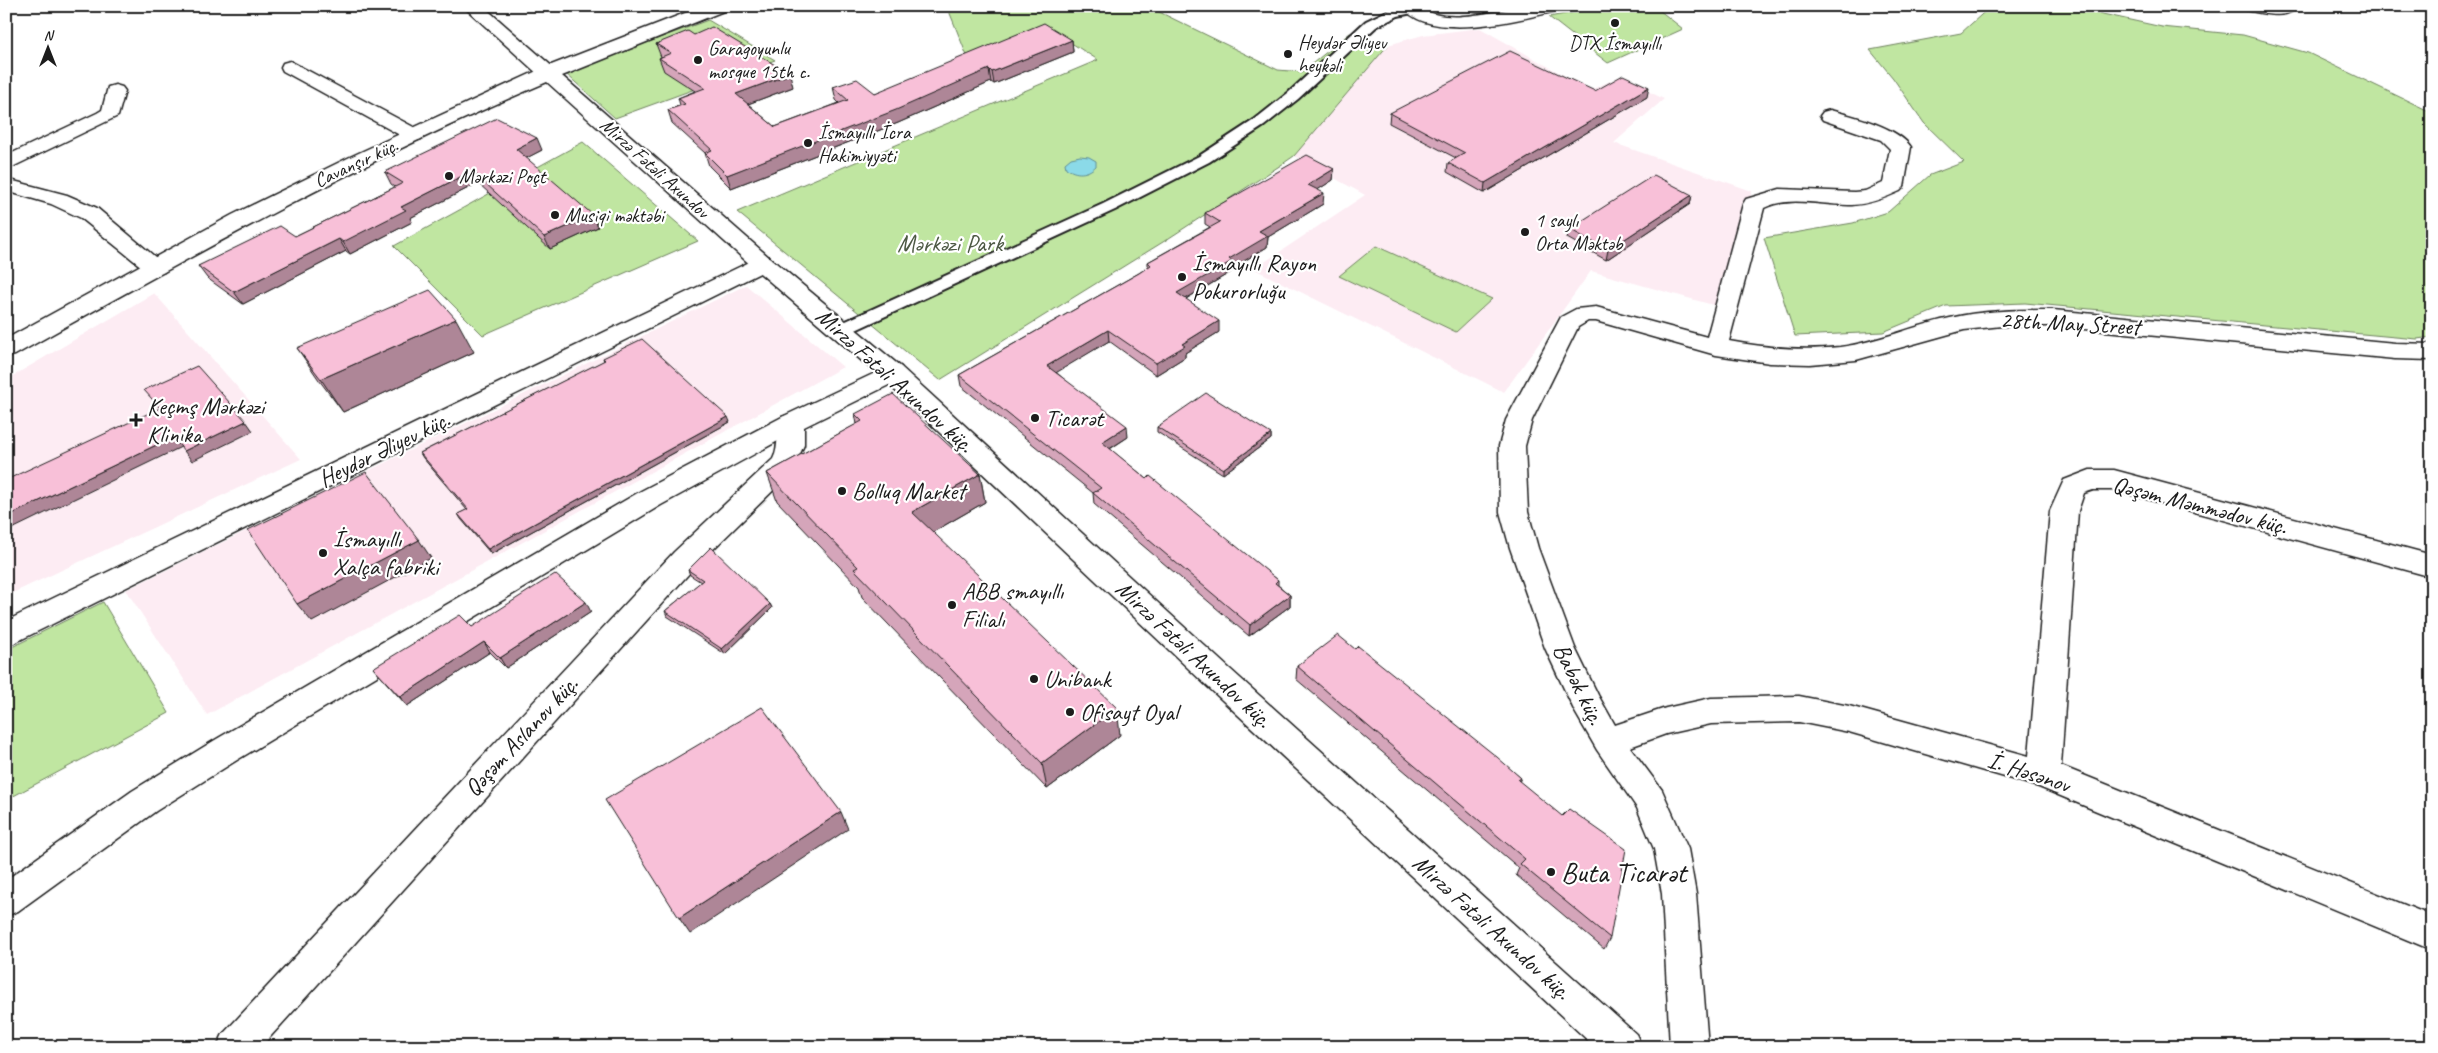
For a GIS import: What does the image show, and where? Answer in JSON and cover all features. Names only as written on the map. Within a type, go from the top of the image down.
[{"type":"street","name":"Mirzə Fətəli Axundov","points":[[472,6],[762,263]]},
{"type":"street","name":"Cavanşır küç.","points":[[6,349],[295,192],[548,73],[720,6]]},
{"type":"street","points":[[840,330],[1108,207],[1204,159],[1260,123],[1300,90],[1354,37],[1371,24],[1394,13],[1411,8],[1424,18],[1446,21],[1486,18],[1556,6]]},
{"type":"street","points":[[2252,6],[2276,10],[2289,6]]},
{"type":"street","points":[[290,67],[414,135]]},
{"type":"street","points":[[6,164],[104,117],[111,112],[114,90]]},
{"type":"street","points":[[1716,347],[1754,204],[1764,198],[1779,197],[1866,197],[1893,187],[1902,147],[1888,136],[1830,116]]},
{"type":"street","points":[[6,185],[77,206],[89,213],[156,267]]},
{"type":"street","name":"Mirzə Fətəli Axundov küç.","points":[[762,263],[892,373],[1212,671],[1623,1047]]},
{"type":"street","name":"Heydər Əliyev küç.","points":[[6,635],[762,263]]},
{"type":"street","name":"28th May Street","points":[[1569,322],[1584,314],[1596,314],[1716,347],[1783,356],[1852,354],[1950,326],[1979,320],[2018,317],[2063,319],[2395,351],[2432,352]]},
{"type":"street","name":"Babək küç.","points":[[1569,322],[1522,415],[1514,438],[1511,471],[1514,512],[1524,548],[1560,648],[1586,703],[1608,741],[1650,800],[1671,849],[1679,894],[1689,1047]]},
{"type":"street","points":[[6,900],[144,801],[226,750],[651,498],[791,423],[892,373]]},
{"type":"street","name":"Qəşəm Aslanov küç.","points":[[236,1047],[684,560],[782,466],[789,455],[793,440],[791,423]]},
{"type":"street","name":"Qəşəm Məmmədov küç.","points":[[2044,774],[2064,511],[2073,487],[2090,480],[2114,480],[2432,566]]},
{"type":"street","name":"İ. Həsənov","points":[[1608,741],[1666,721],[1711,711],[1800,709],[1849,719],[2044,774],[2432,933]]},
{"type":"shaded area","name":"1 saylı Orta Məktəb","points":[[1480,28],[1590,90],[1619,77],[1664,99],[1614,143],[1752,191],[1720,307],[1591,271],[1504,392],[1254,269],[1365,195],[1294,156],[1388,45],[1423,35]]},
{"type":"shaded area","points":[[746,285],[843,367],[207,715],[126,590]]},
{"type":"shaded area","name":"Keçmş Mərkəzi Klinika","points":[[154,293],[301,459],[6,596],[6,380]]},
{"type":"green space","name":"Mərkəzi Park","points":[[947,6],[1147,6],[1278,70],[1302,72],[1350,33],[1388,45],[1294,156],[1163,242],[940,380],[737,212],[1098,60],[1051,30],[969,61]]},
{"type":"green space","points":[[1607,6],[1654,6],[1683,29],[1608,63],[1549,17]]},
{"type":"green space","points":[[1991,6],[2066,6],[2162,27],[2243,35],[2308,53],[2431,112],[2432,337],[2417,339],[2025,303],[1946,306],[1883,332],[1795,336],[1764,238],[1853,223],[1888,212],[1930,175],[1964,162],[1924,123],[1893,78],[1870,50],[1961,33]]},
{"type":"green space","points":[[708,20],[775,60],[615,118],[565,73]]},
{"type":"green space","points":[[583,142],[698,241],[483,335],[394,246]]},
{"type":"green space","points":[[1376,246],[1492,299],[1456,332],[1339,276]]},
{"type":"green space","points":[[103,602],[169,713],[6,800],[6,650]]},
{"type":"water","points":[[1089,157],[1096,161],[1096,166],[1089,171],[1081,173],[1066,168],[1065,163],[1071,158]]},
{"type":"building","points":[[1044,23],[1072,40],[992,72],[989,69],[896,110],[727,175],[705,153],[712,150],[668,110],[685,104],[678,98],[705,88],[659,58],[671,53],[656,44],[688,31],[694,35],[712,27],[790,74],[736,94],[775,127],[848,100],[833,87],[857,79],[875,93]]},
{"type":"building","points":[[1510,51],[1595,91],[1623,75],[1649,87],[1485,183],[1448,163],[1465,153],[1390,113]]},
{"type":"building","points":[[497,118],[537,138],[516,149],[593,215],[544,237],[472,171],[401,207],[406,210],[343,242],[339,239],[234,292],[198,266],[280,226],[295,236],[403,183],[385,172]]},
{"type":"building","points":[[1307,155],[1334,169],[1308,185],[1324,193],[1259,231],[1268,236],[1229,259],[1232,261],[1177,293],[1219,321],[1182,344],[1185,346],[1156,363],[1108,330],[1047,366],[1127,426],[1102,442],[1147,479],[1150,476],[1278,580],[1275,583],[1290,595],[1250,625],[1093,493],[1101,488],[959,375],[1139,273],[1151,265],[1148,262],[1220,222],[1205,213]]},
{"type":"building","points":[[1654,175],[1692,195],[1608,250],[1569,229]]},
{"type":"building","points":[[430,290],[456,319],[321,379],[297,348]]},
{"type":"building","points":[[642,339],[728,417],[488,549],[458,514],[468,509],[420,453],[605,360],[603,358]]},
{"type":"building","points":[[197,366],[246,421],[184,451],[173,437],[6,517],[6,480],[160,408],[144,390]]},
{"type":"building","points":[[1206,393],[1271,434],[1223,469],[1157,427]]},
{"type":"building","points":[[893,394],[980,474],[912,512],[1117,708],[1042,763],[854,569],[858,567],[767,473],[862,421],[855,414]]},
{"type":"building","points":[[366,472],[419,540],[297,604],[248,530]]},
{"type":"building","points":[[711,547],[770,604],[722,649],[665,611],[703,580],[688,570]]},
{"type":"building","points":[[555,574],[586,602],[500,658],[484,642],[400,697],[373,668],[460,615],[472,627]]},
{"type":"building","points":[[1338,635],[1355,649],[1358,646],[1497,757],[1521,778],[1518,780],[1562,816],[1569,809],[1626,849],[1610,938],[1520,864],[1525,859],[1297,666]]},
{"type":"building","points":[[762,707],[841,812],[679,918],[605,800]]},
{"type":"place","name":"DTX İsmayıllı","points":[[1615,23]]},
{"type":"place","name":"Heydər Əliyev heykəli","points":[[1288,54]]},
{"type":"place","name":"Garagoyunlu mosque 15th c.","points":[[698,60]]},
{"type":"place","name":"İsmayıllı İcra Hakimiyyəti","points":[[808,143]]},
{"type":"place","name":"Mərkəzi Poçt","points":[[449,176]]},
{"type":"place","name":"Musiqi məktəbi","points":[[555,215]]},
{"type":"place","name":"1 saylı Orta Məktəb","points":[[1525,232]]},
{"type":"place","name":"İsmayıllı Rayon Pokurorluğu","points":[[1182,277]]},
{"type":"place","name":"Ticarət","points":[[1035,418]]},
{"type":"place","name":"Keçmş Mərkəzi Klinika","points":[[136,420]]},
{"type":"place","name":"Bolluq Market","points":[[842,491]]},
{"type":"place","name":"İsmayıllı Xalça fabriki","points":[[323,553]]},
{"type":"place","name":"ABB smayıllı Filialı","points":[[952,605]]},
{"type":"place","name":"Unibank","points":[[1034,679]]},
{"type":"place","name":"Ofisayt Oyal","points":[[1070,712]]},
{"type":"place","name":"Buta Ticarət","points":[[1551,872]]}]
